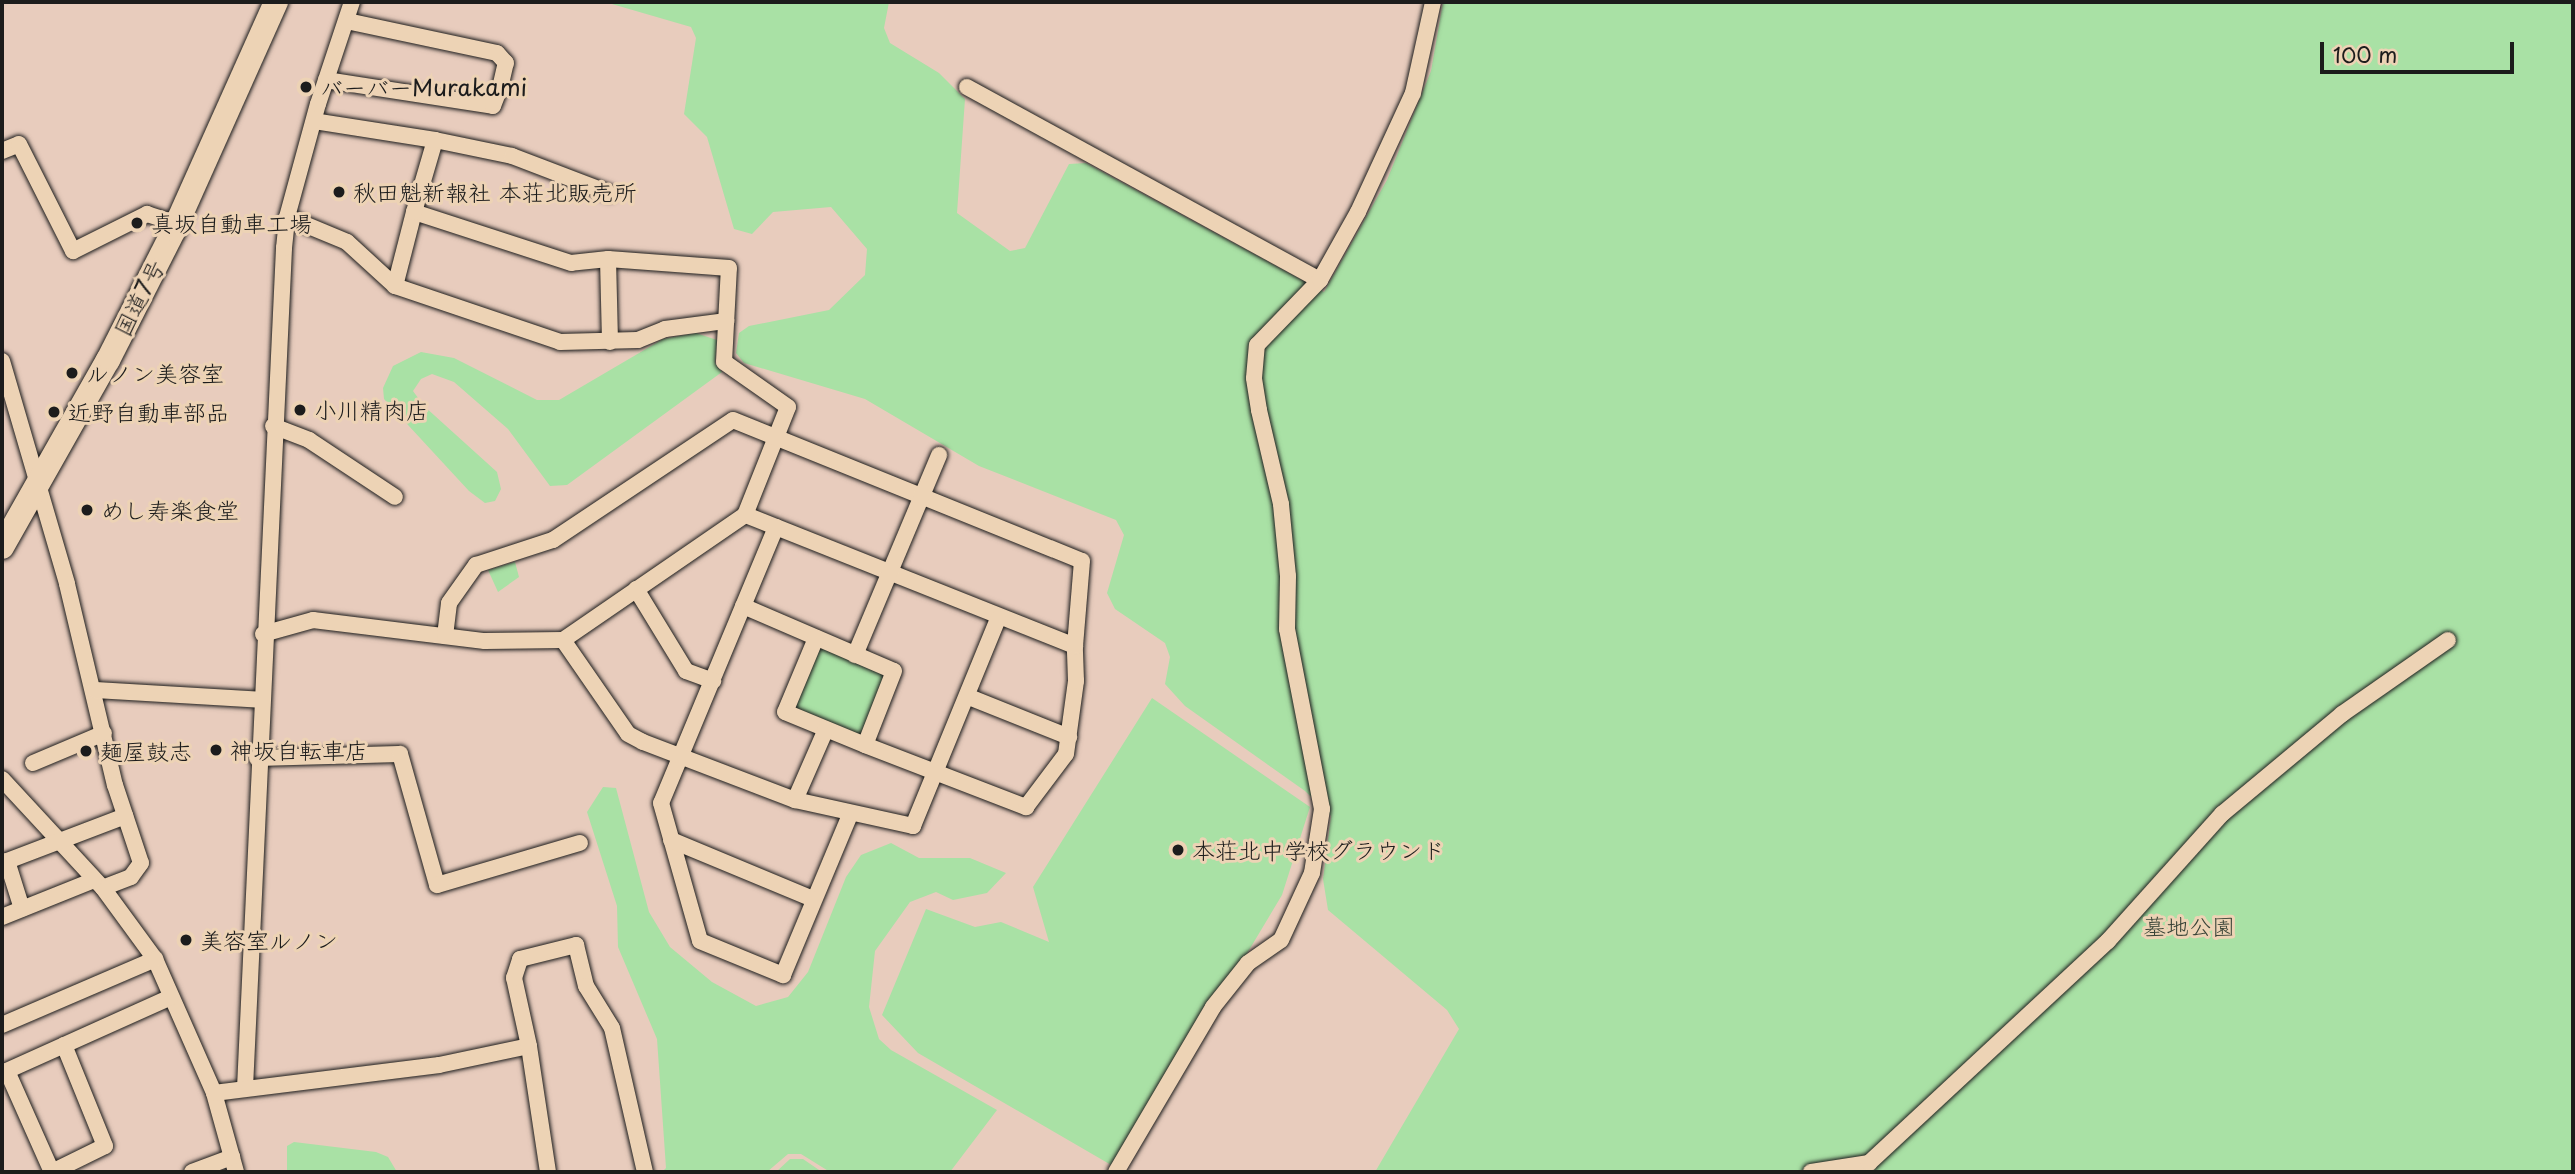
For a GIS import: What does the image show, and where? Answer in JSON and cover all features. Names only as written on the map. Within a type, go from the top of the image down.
[{"type":"highway","name":"国道7号","points":[[2,547],[38,485],[177,224],[276,2]]},
{"type":"street","points":[[245,1088],[273,426],[287,217],[313,121],[352,2]]},
{"type":"street","points":[[1116,1172],[1221,996],[1248,963],[1281,940],[1312,873],[1322,809],[1287,629],[1288,576],[1281,503],[1254,378],[1257,345],[1320,280],[1358,212],[1413,93],[1433,2]]},
{"type":"street","points":[[326,80],[493,106],[500,88],[506,63],[497,52],[347,21]]},
{"type":"street","points":[[967,87],[1320,280]]},
{"type":"street","points":[[313,121],[435,140],[512,156],[609,193]]},
{"type":"street","points":[[395,286],[435,140]]},
{"type":"street","points":[[2,151],[19,144],[73,251],[147,215],[177,224]]},
{"type":"street","points":[[263,634],[313,620],[485,641],[563,640],[745,515],[788,407],[723,362],[729,268],[608,259],[571,263],[414,212]]},
{"type":"street","points":[[287,217],[347,242],[395,286],[560,342],[610,342],[726,321]]},
{"type":"street","points":[[608,259],[610,342]]},
{"type":"street","points":[[2,361],[95,690],[125,816],[141,863],[131,877],[99,884],[2,917]]},
{"type":"street","points":[[445,636],[449,603],[476,565],[554,540],[733,420],[921,499],[1082,561],[1066,754],[1026,807],[785,712],[816,638]]},
{"type":"street","points":[[273,426],[309,440],[395,497]]},
{"type":"street","points":[[855,654],[939,455]]},
{"type":"street","points":[[745,515],[998,619],[1075,646]]},
{"type":"street","points":[[776,527],[661,803],[700,941],[783,975],[850,815]]},
{"type":"street","points":[[636,590],[687,671],[713,681]]},
{"type":"street","points":[[743,606],[894,671],[866,745]]},
{"type":"street","points":[[563,640],[628,734],[679,758],[795,800],[850,815],[913,826],[969,697],[998,619]]},
{"type":"street","points":[[1811,1172],[1857,1170],[1869,1163],[1911,1127],[1956,1079],[2109,941],[2222,814],[2342,714],[2448,640]]},
{"type":"street","points":[[95,690],[261,700]]},
{"type":"street","points":[[969,697],[1069,737]]},
{"type":"street","points":[[795,800],[826,729]]},
{"type":"street","points":[[33,763],[104,733]]},
{"type":"street","points":[[257,758],[400,754],[437,885],[580,843]]},
{"type":"street","points":[[2,779],[61,839],[99,884],[155,959],[214,1093],[234,1165],[192,1172]]},
{"type":"street","points":[[22,909],[4,862],[125,816]]},
{"type":"street","points":[[671,840],[813,899]]},
{"type":"street","points":[[548,1172],[529,1046],[514,978],[520,959],[576,945],[586,986],[612,1028],[645,1172]]},
{"type":"street","points":[[2,1025],[155,959]]},
{"type":"street","points":[[64,1045],[105,1146],[52,1172],[5,1072],[64,1045],[171,997]]},
{"type":"street","points":[[214,1093],[439,1065],[529,1046]]},
{"type":"green space","name":"墓地公園","points":[[605,2],[889,2],[884,28],[890,43],[939,73],[965,99],[957,213],[1010,251],[1025,248],[1069,164],[1086,163],[1324,292],[1387,180],[1431,71],[1443,2],[2573,2],[2573,1172],[1375,1172],[1459,1029],[1447,1010],[1328,910],[1323,879],[1331,816],[1305,791],[1185,706],[1165,684],[1170,657],[1165,643],[1115,609],[1107,593],[1124,535],[1116,520],[979,466],[865,399],[744,363],[736,353],[739,333],[749,326],[829,310],[865,275],[867,249],[831,207],[773,212],[752,234],[734,229],[707,137],[684,114],[696,38],[691,27]]},
{"type":"green space","points":[[696,333],[717,340],[715,363],[722,372],[567,485],[550,486],[508,429],[454,382],[432,374],[421,379],[413,391],[424,406],[497,472],[501,489],[495,501],[485,503],[469,491],[384,399],[383,388],[393,366],[421,352],[454,358],[537,400],[559,400],[663,339]]},
{"type":"green space","points":[[515,562],[519,577],[498,592],[488,570]]},
{"type":"green space","points":[[816,638],[894,671],[863,745],[785,712]]},
{"type":"green space","points":[[1152,698],[1310,807],[1282,895],[1118,1169],[918,1053],[882,1015],[926,909],[975,927],[1001,922],[1049,942],[1033,887]]},
{"type":"green space","points":[[603,787],[616,788],[649,912],[670,947],[712,982],[756,1006],[788,997],[808,972],[846,877],[861,855],[891,843],[919,858],[970,858],[1006,873],[987,893],[953,900],[936,892],[910,902],[875,951],[869,1007],[879,1039],[891,1050],[997,1110],[950,1172],[830,1172],[801,1154],[788,1154],[767,1172],[662,1172],[666,1168],[657,1039],[618,947],[617,906],[587,812]]},
{"type":"green space","points":[[294,1142],[376,1152],[388,1157],[397,1172],[287,1172],[287,1146]]},
{"type":"green space","points":[[790,1159],[803,1159],[822,1172],[776,1172]]},
{"type":"place","name":"バーバーMurakami","points":[[306,87]]},
{"type":"place","name":"秋田魁新報社 本荘北販売所","points":[[339,192]]},
{"type":"place","name":"真坂自動車工場","points":[[137,223]]},
{"type":"place","name":"ルノン美容室","points":[[72,373]]},
{"type":"place","name":"小川精肉店","points":[[300,410]]},
{"type":"place","name":"近野自動車部品","points":[[54,412]]},
{"type":"place","name":"めし寿楽食堂","points":[[87,510]]},
{"type":"place","name":"神坂自転車店","points":[[216,750]]},
{"type":"place","name":"麺屋鼓志","points":[[86,751]]},
{"type":"place","name":"本荘北中学校グラウンド","points":[[1178,850]]},
{"type":"place","name":"美容室ルノン","points":[[186,940]]}]
